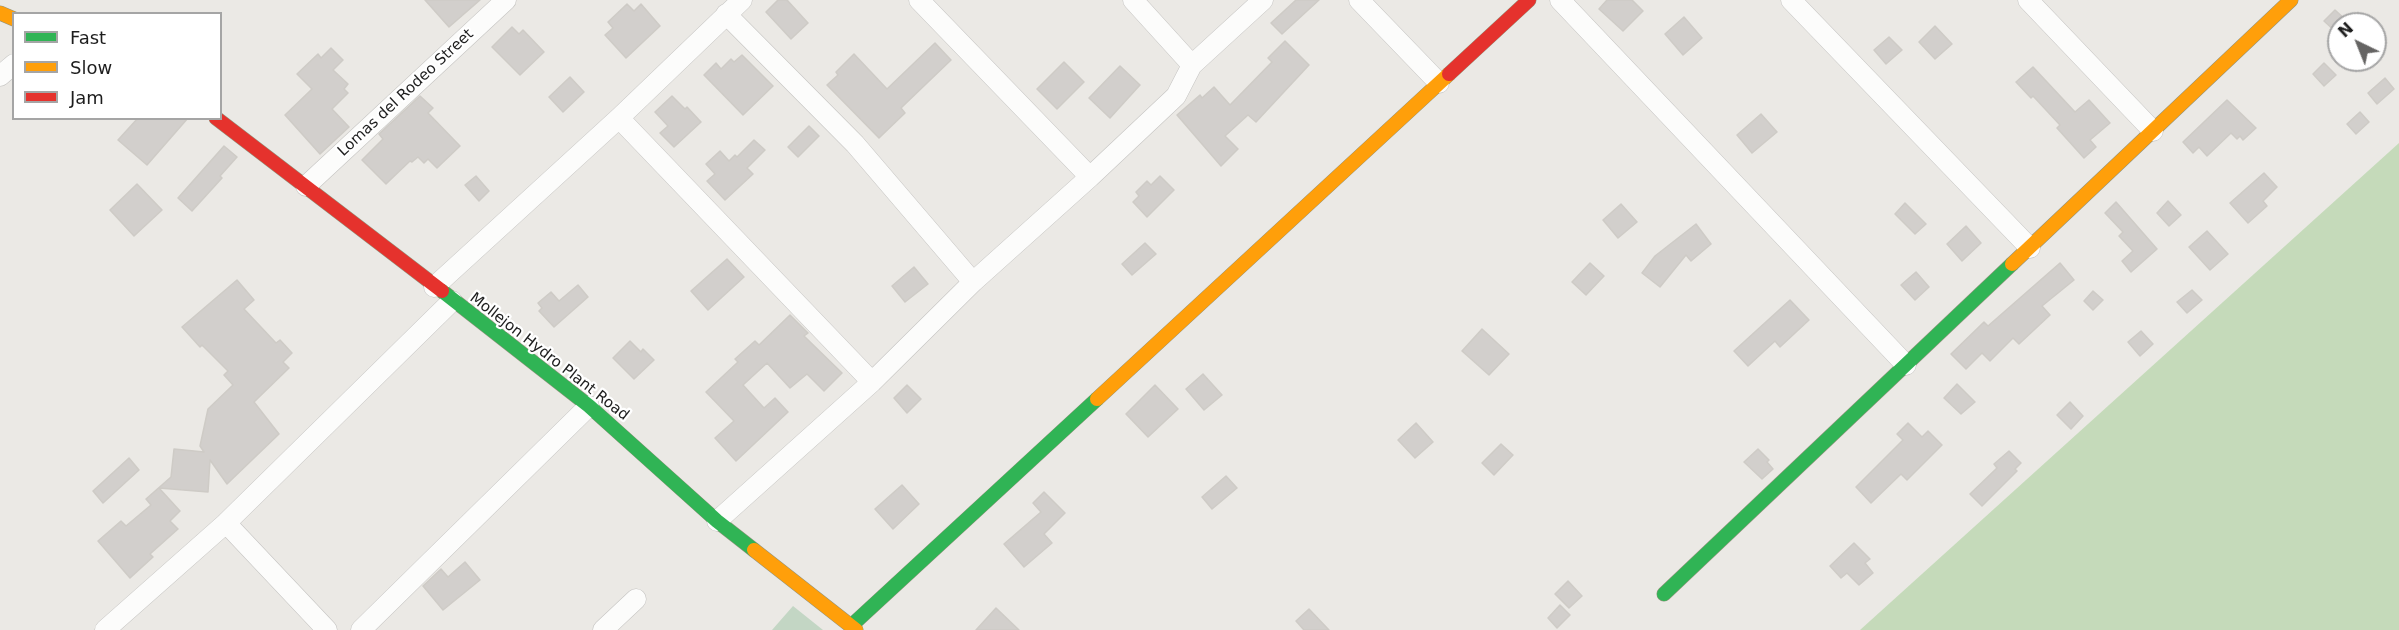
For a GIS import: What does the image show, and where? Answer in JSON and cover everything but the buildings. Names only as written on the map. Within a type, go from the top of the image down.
[{"type":"street","name":"Lomas del Rodeo Street","points":[[306,186],[506,0]]},
{"type":"street","points":[[434,287],[619,118],[742,0]]},
{"type":"street","points":[[919,0],[1090,177]]},
{"type":"street","points":[[1133,0],[1192,65]]},
{"type":"street","points":[[717,521],[872,382],[973,282],[1176,96],[1192,65],[1263,0]]},
{"type":"street","points":[[1359,0],[1439,83]]},
{"type":"street","points":[[853,628],[1529,0]]},
{"type":"street","points":[[1560,0],[1906,365]]},
{"type":"street","points":[[1791,0],[2030,248]]},
{"type":"street","points":[[2028,0],[2153,130]]},
{"type":"street","points":[[1665,594],[2291,0]]},
{"type":"street","points":[[726,14],[855,144],[973,282]]},
{"type":"street","points":[[0,76],[12,66]]},
{"type":"street","points":[[619,118],[872,382]]},
{"type":"street","name":"Mollejon Hydro Plant Road","points":[[219,120],[589,406],[717,521],[853,628]]},
{"type":"street","points":[[105,630],[226,523],[452,301]]},
{"type":"street","points":[[361,630],[589,406]]},
{"type":"street","points":[[226,523],[327,630]]},
{"type":"street","points":[[603,630],[636,599]]},
{"type":"green space","points":[[2399,143],[2399,630],[1860,630]]},
{"type":"green space","points":[[793,606],[823,630],[772,630]]},
{"type":"traffic: fast","points":[[1664,594],[2012,264]]},
{"type":"traffic: fast","points":[[442,291],[589,406],[717,521],[754,550]]},
{"type":"traffic: fast","points":[[851,626],[1097,399]]},
{"type":"traffic: slow","points":[[2012,264],[2291,0]]},
{"type":"traffic: slow","points":[[0,13],[12,18]]},
{"type":"traffic: slow","points":[[1097,399],[1449,74]]},
{"type":"traffic: slow","points":[[754,550],[856,630]]},
{"type":"traffic: jam","points":[[1449,74],[1529,0]]},
{"type":"traffic: jam","points":[[219,120],[442,291]]}]
